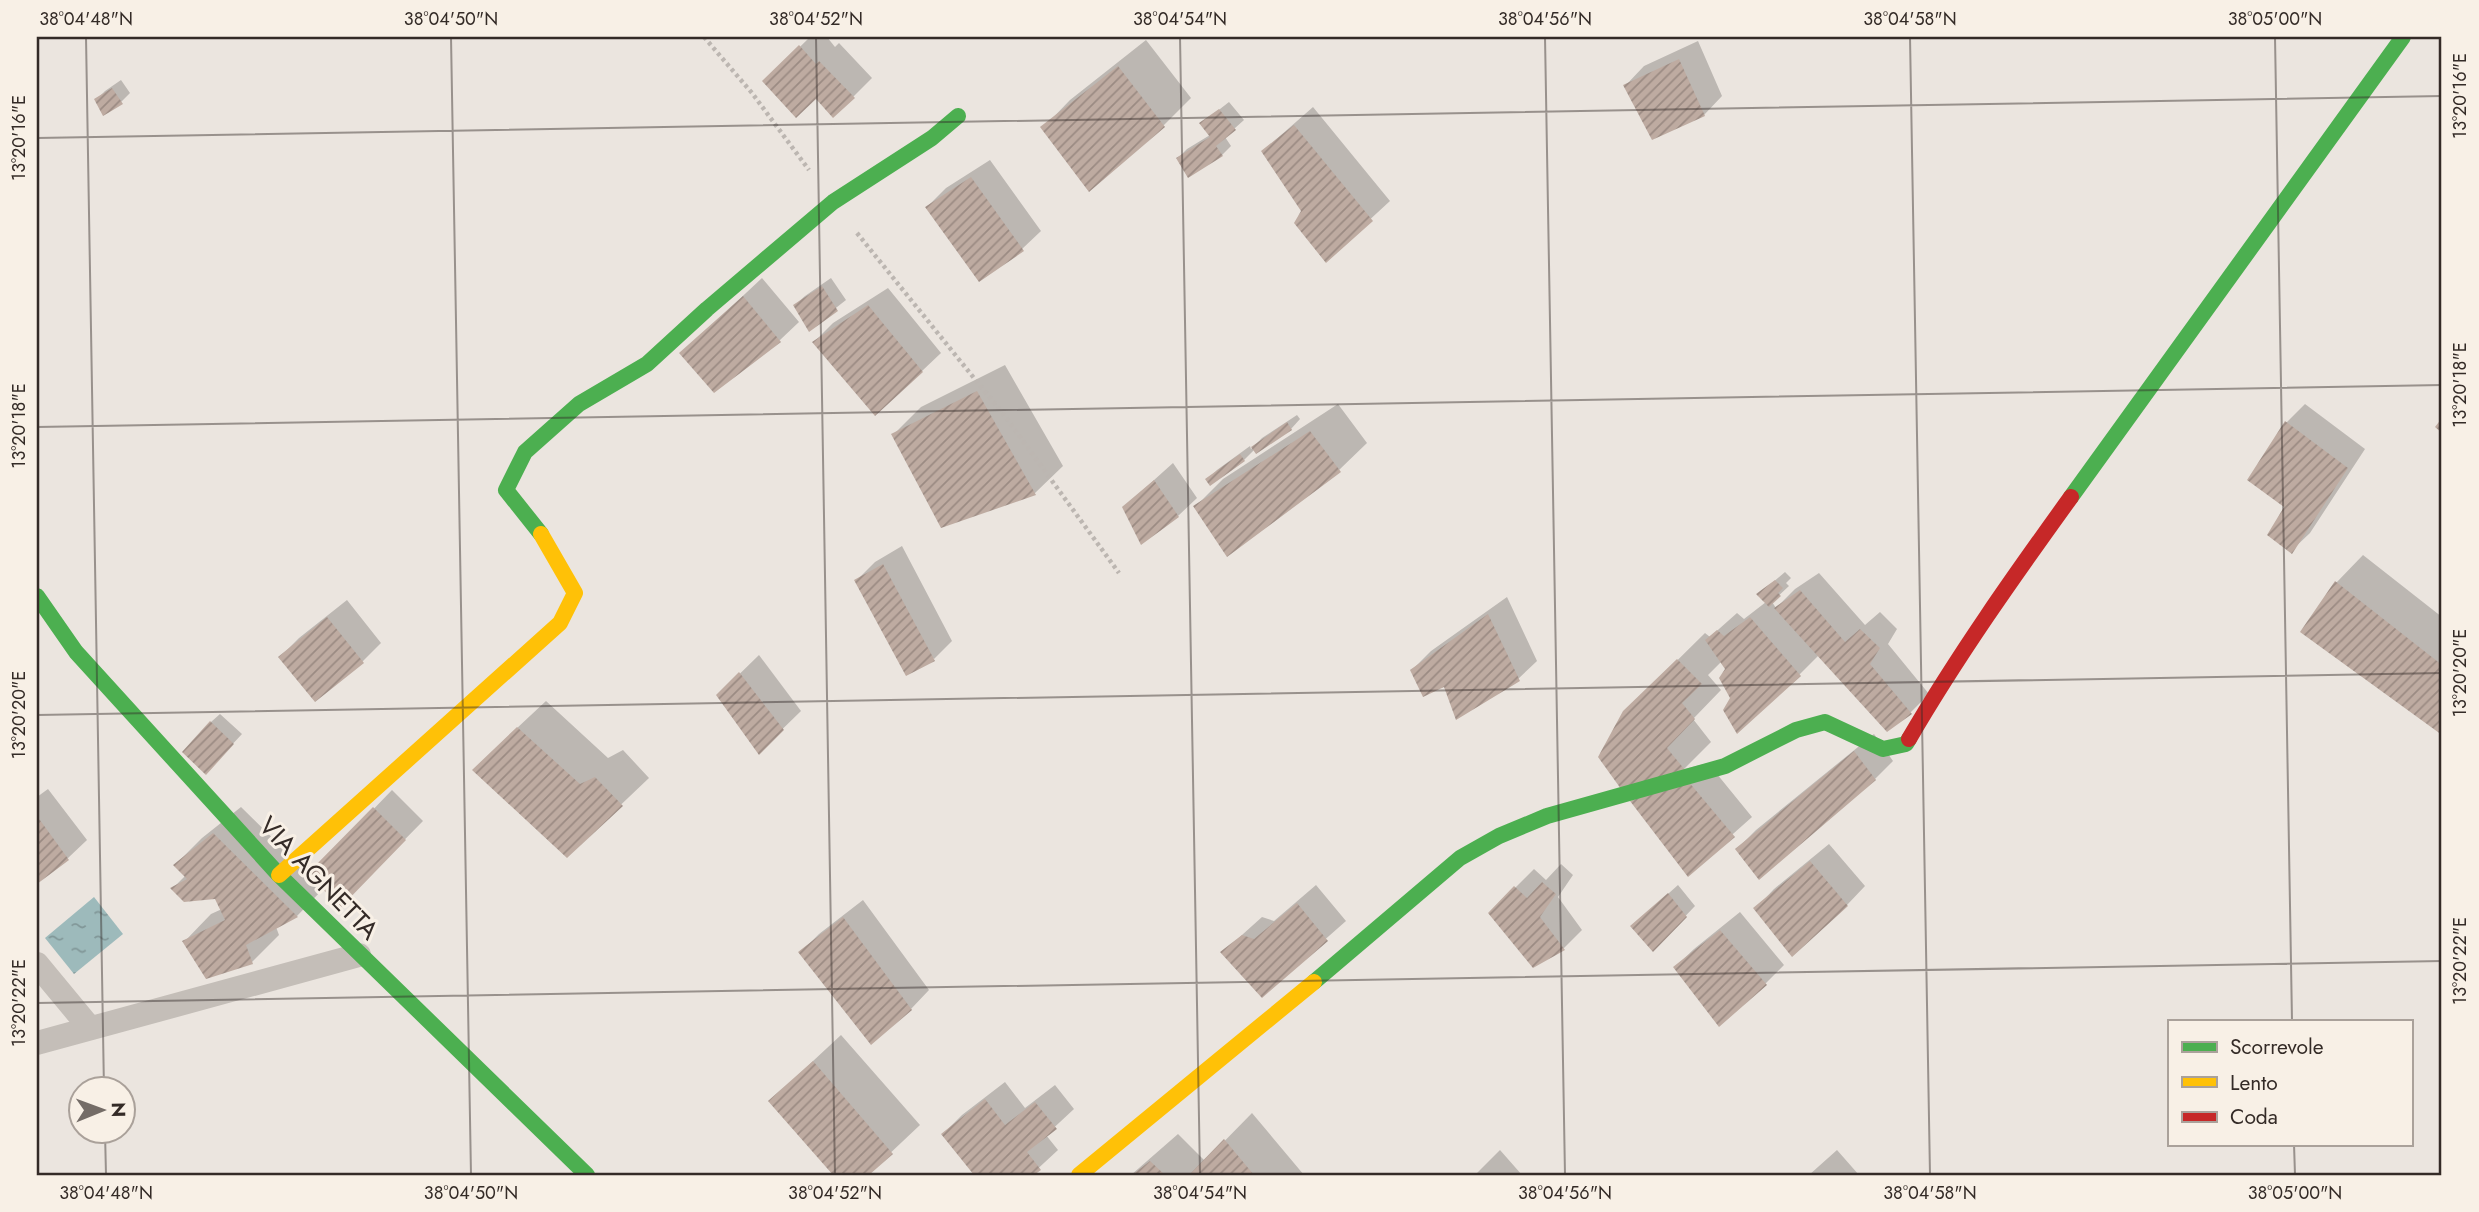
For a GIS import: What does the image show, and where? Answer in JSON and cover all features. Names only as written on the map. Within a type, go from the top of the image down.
[{"type":"street","points":[[1079,1175],[1460,858],[1499,836],[1547,816],[1725,766],[1796,730],[1825,722],[1883,749],[1906,744],[1935,694],[2007,586],[2403,37]]},
{"type":"street","points":[[279,875],[560,623],[575,593],[548,542],[506,490],[525,452],[579,404],[647,364],[833,202],[932,138],[958,116]]},
{"type":"street","name":"VIA AGNETTA","points":[[37,596],[76,652],[279,875],[587,1175]]},
{"type":"lane","points":[[37,1043],[359,955]]},
{"type":"lane","points":[[37,964],[90,1028]]},
{"type":"path","points":[[704,37],[1007,419],[1119,573]]},
{"type":"water","points":[[94,897],[123,934],[74,974],[45,938]]},
{"type":"building","points":[[799,45],[816,64],[819,61],[855,98],[833,118],[816,99],[796,118],[762,81]]},
{"type":"building","points":[[1679,59],[1705,116],[1652,140],[1623,85]]},
{"type":"building","points":[[1118,66],[1165,127],[1089,192],[1040,127]]},
{"type":"building","points":[[112,88],[123,104],[103,116],[94,99]]},
{"type":"building","points":[[1219,109],[1236,130],[1216,146],[1223,156],[1188,178],[1176,158],[1210,137],[1199,123]]},
{"type":"building","points":[[1294,125],[1373,221],[1326,263],[1294,223],[1301,211],[1261,151]]},
{"type":"building","points":[[971,177],[1024,251],[979,282],[925,207]]},
{"type":"building","points":[[822,286],[838,311],[809,332],[793,305]]},
{"type":"building","points":[[743,296],[781,342],[714,393],[679,353]]},
{"type":"building","points":[[868,305],[923,372],[875,416],[812,342]]},
{"type":"building","points":[[977,391],[1036,495],[941,528],[891,434]]},
{"type":"building","points":[[2442,418],[2442,433],[2435,427]]},
{"type":"building","points":[[2285,421],[2348,468],[2292,554],[2267,535],[2284,507],[2247,480]]},
{"type":"building","points":[[1287,422],[1292,430],[1256,454],[1251,447]]},
{"type":"building","points":[[1310,431],[1341,472],[1227,557],[1193,506]]},
{"type":"building","points":[[1240,454],[1245,461],[1210,486],[1205,479]]},
{"type":"building","points":[[1154,480],[1179,517],[1141,545],[1122,507]]},
{"type":"building","points":[[883,564],[935,661],[906,676],[854,580]]},
{"type":"building","points":[[1775,580],[1783,588],[1778,593],[1781,596],[1769,607],[1756,594]]},
{"type":"building","points":[[2335,581],[2442,665],[2442,735],[2300,632]]},
{"type":"building","points":[[1800,590],[1845,642],[1860,629],[1880,648],[1870,664],[1912,714],[1887,732],[1774,608]]},
{"type":"building","points":[[1488,614],[1520,681],[1456,720],[1444,687],[1423,697],[1410,670]]},
{"type":"building","points":[[327,617],[364,663],[315,702],[278,657]]},
{"type":"building","points":[[1750,617],[1801,676],[1737,734],[1723,710],[1730,698],[1719,678],[1725,669],[1705,640],[1717,630],[1724,636]]},
{"type":"building","points":[[1677,659],[1702,684],[1682,703],[1695,719],[1667,748],[1685,770],[1621,789],[1598,757],[1623,711]]},
{"type":"building","points":[[739,672],[784,730],[759,755],[716,695]]},
{"type":"building","points":[[210,721],[234,744],[206,775],[182,752]]},
{"type":"building","points":[[517,727],[580,784],[595,777],[623,806],[567,858],[472,770]]},
{"type":"building","points":[[1854,751],[1876,780],[1759,880],[1735,849]]},
{"type":"building","points":[[1688,781],[1735,837],[1688,877],[1630,801]]},
{"type":"building","points":[[373,807],[406,840],[341,907],[307,874]]},
{"type":"building","points":[[37,816],[69,860],[37,884]]},
{"type":"building","points":[[213,833],[298,917],[246,945],[253,964],[206,979],[182,941],[225,920],[215,899],[184,902],[170,888],[187,879],[173,865]]},
{"type":"building","points":[[1810,861],[1848,906],[1792,957],[1753,908]]},
{"type":"building","points":[[1542,882],[1556,894],[1540,917],[1565,950],[1533,968],[1488,913],[1514,886],[1527,898]]},
{"type":"building","points":[[1668,893],[1687,917],[1653,952],[1630,926]]},
{"type":"building","points":[[1297,903],[1328,941],[1262,998],[1220,952],[1242,935],[1254,939]]},
{"type":"building","points":[[843,917],[912,1010],[871,1045],[798,952]]},
{"type":"building","points":[[1720,930],[1767,985],[1719,1027],[1673,967]]},
{"type":"building","points":[[813,1061],[893,1154],[869,1175],[833,1175],[768,1101]]},
{"type":"building","points":[[985,1099],[1005,1125],[1035,1102],[1057,1129],[1027,1152],[1041,1170],[1034,1175],[974,1175],[941,1134]]},
{"type":"building","points":[[1224,1139],[1254,1175],[1189,1175]]},
{"type":"building","points":[[1150,1161],[1165,1175],[1132,1175]]},
{"type":"traffic: fast","points":[[2071,497],[2403,37]]},
{"type":"traffic: fast","points":[[541,534],[506,490],[525,452],[579,404],[647,364],[833,202],[932,138],[958,116]]},
{"type":"traffic: fast","points":[[37,596],[76,652],[279,875],[587,1175]]},
{"type":"traffic: fast","points":[[1314,982],[1460,858],[1499,836],[1547,816],[1725,766],[1796,730],[1825,722],[1883,749],[1906,744],[1909,739]]},
{"type":"traffic: slow","points":[[279,875],[560,623],[575,593],[541,534]]},
{"type":"traffic: slow","points":[[1079,1175],[1314,982]]},
{"type":"traffic: jam","points":[[1909,739],[1967,646],[2071,497]]}]
